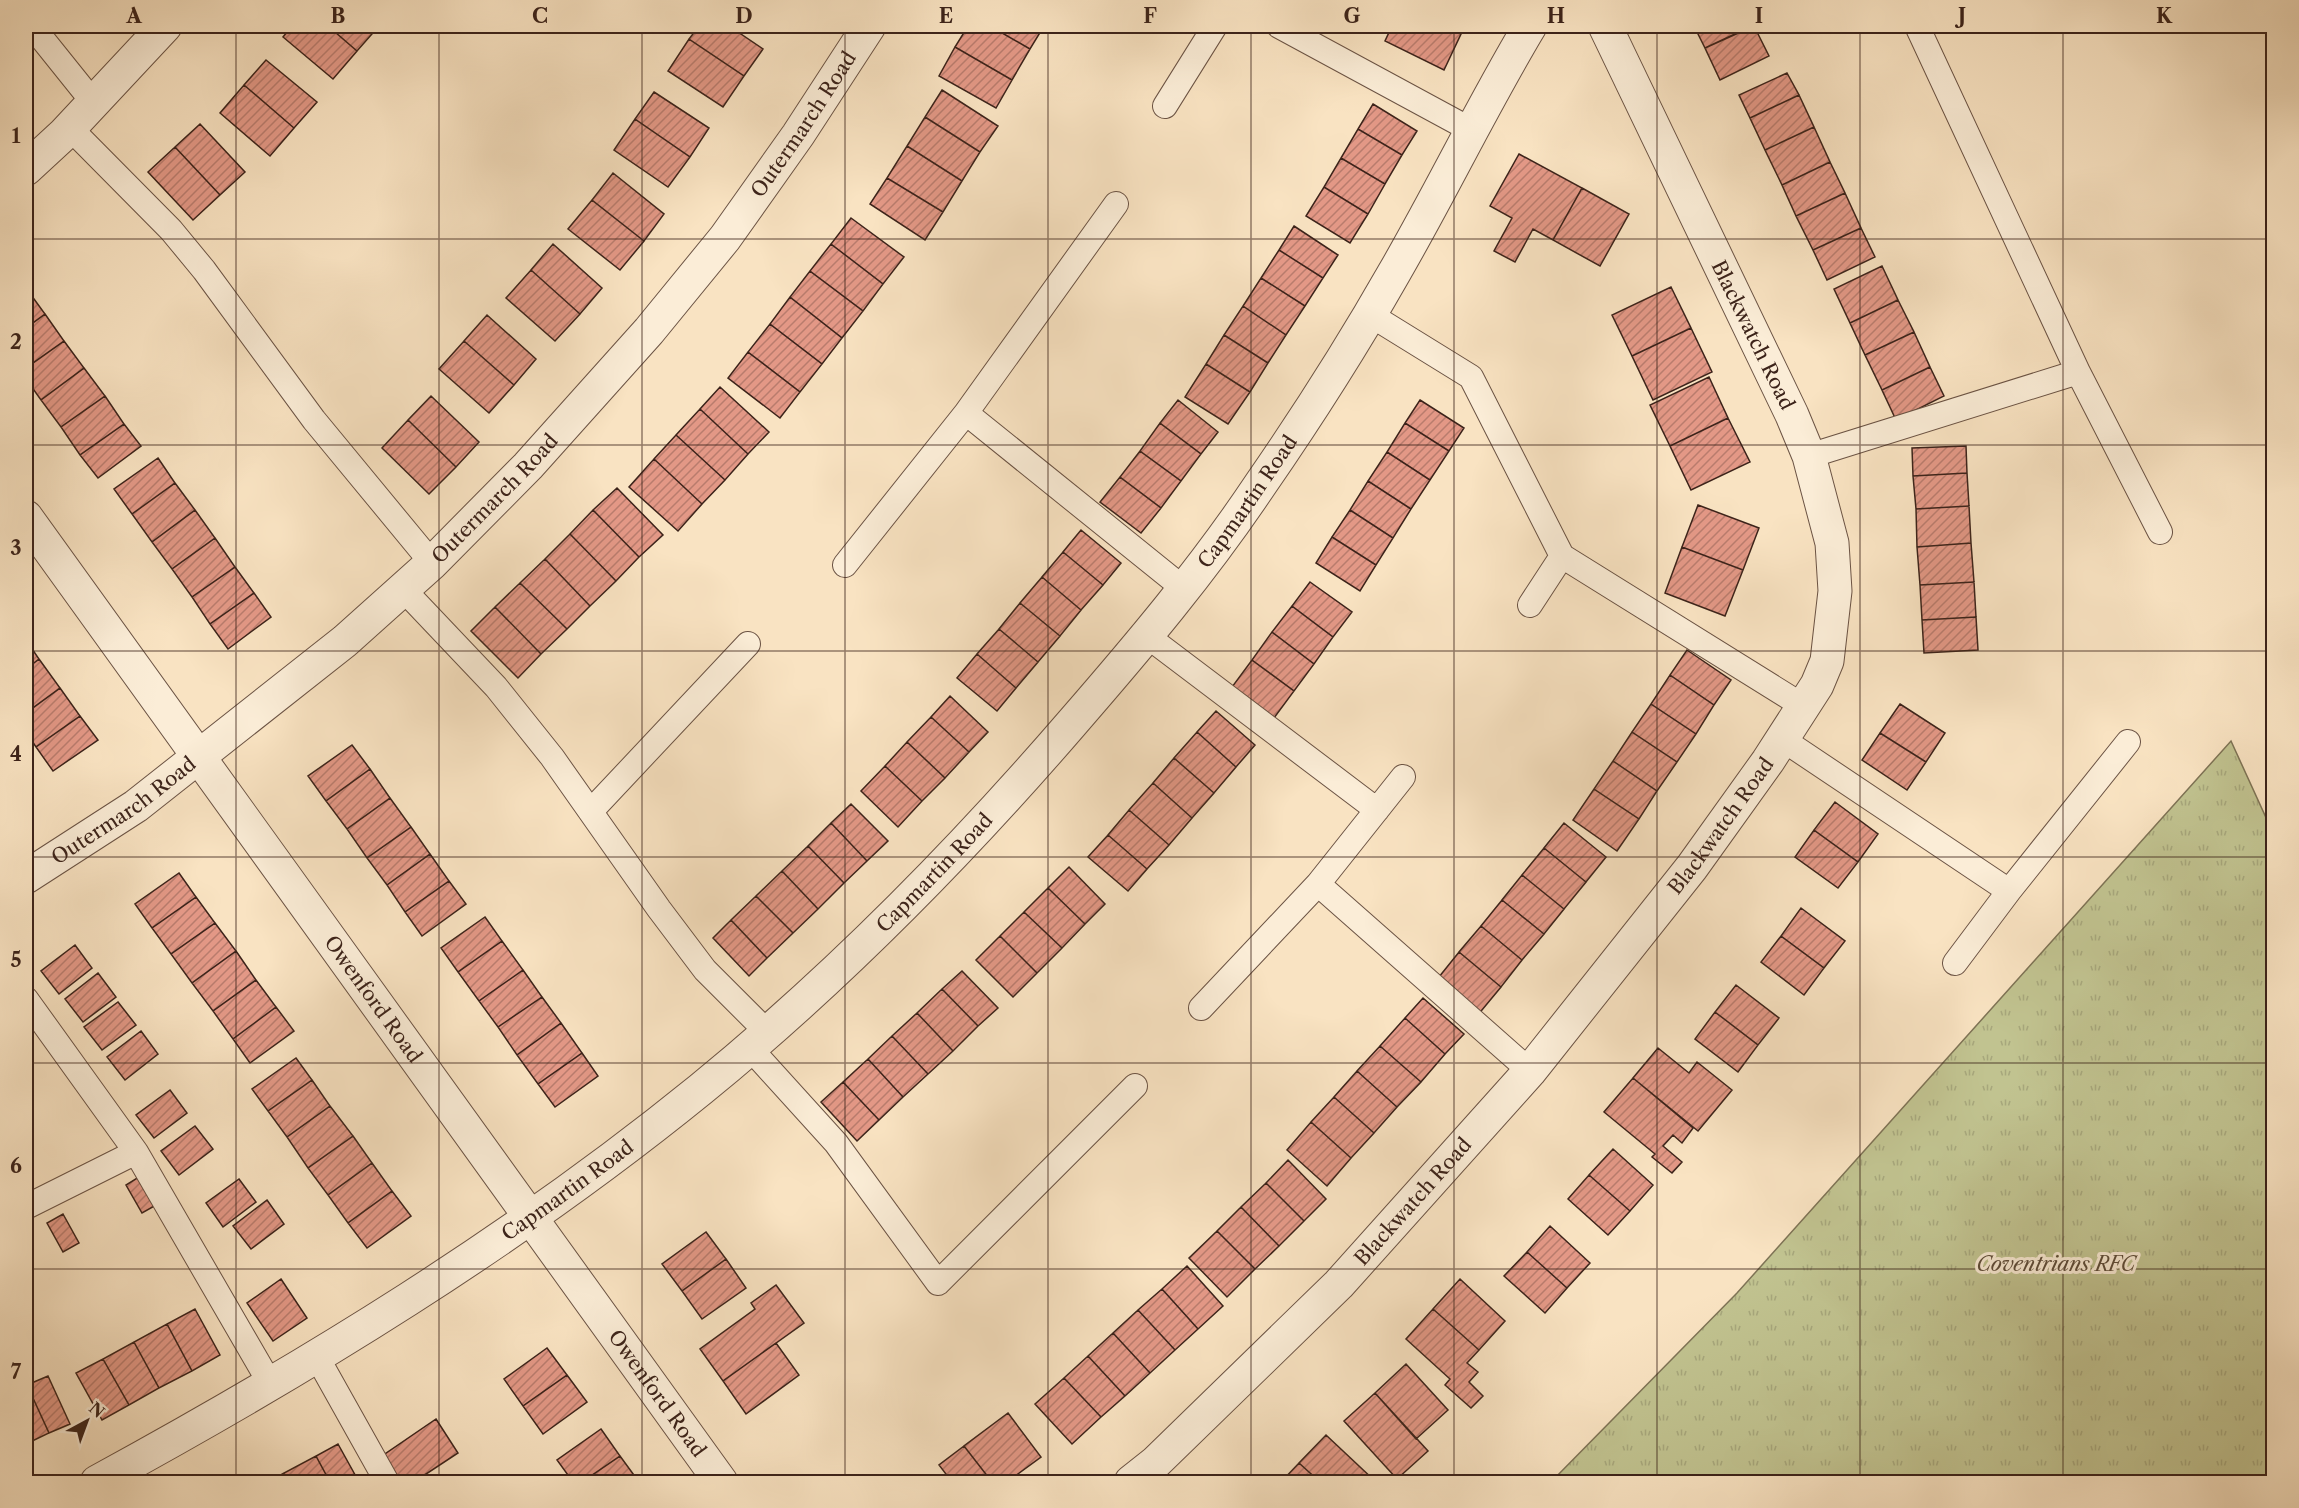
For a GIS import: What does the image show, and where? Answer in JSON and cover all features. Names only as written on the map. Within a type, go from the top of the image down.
[{"type":"street","points":[[26,170],[70,128],[165,26]]},
{"type":"street","name":"Outermarch Road","points":[[26,877],[136,806],[345,641],[432,563],[543,449],[649,331],[725,238],[798,135],[869,26]]},
{"type":"street","name":"Capmartin Road","points":[[98,1482],[271,1385],[373,1323],[531,1217],[700,1090],[894,915],[1002,805],[1148,636],[1259,487],[1369,314],[1530,26]]},
{"type":"street","name":"Blackwatch Road","points":[[1131,1482],[1155,1463],[1339,1284],[1530,1071],[1692,867],[1782,739],[1817,685],[1827,661],[1835,591],[1832,543],[1809,456],[1605,26]]},
{"type":"street","name":"Owenford Road","points":[[26,517],[721,1482]]},
{"type":"lane","points":[[32,26],[93,102]]},
{"type":"lane","points":[[1165,106],[1215,26]]},
{"type":"lane","points":[[1279,26],[1473,131]]},
{"type":"lane","points":[[1917,26],[2078,372],[2160,532]]},
{"type":"lane","points":[[70,128],[171,230],[204,270],[314,420],[432,563]]},
{"type":"lane","points":[[845,565],[966,413],[1116,204]]},
{"type":"lane","points":[[1369,314],[1471,377],[1562,556],[1803,706]]},
{"type":"lane","points":[[1809,456],[2078,372]]},
{"type":"lane","points":[[966,413],[1183,588]]},
{"type":"lane","points":[[1530,605],[1562,556]]},
{"type":"lane","points":[[403,589],[496,687],[591,810],[659,909],[938,1282],[1135,1086]]},
{"type":"lane","points":[[1148,636],[1377,810]]},
{"type":"lane","points":[[591,810],[748,644]]},
{"type":"lane","points":[[1782,739],[2009,891]]},
{"type":"lane","points":[[1955,963],[2009,891],[2128,742]]},
{"type":"lane","points":[[1201,1008],[1318,884],[1403,777]]},
{"type":"lane","points":[[1318,884],[1530,1071]]},
{"type":"lane","points":[[26,999],[135,1152],[271,1385]]},
{"type":"lane","points":[[26,1206],[135,1152]]},
{"type":"lane","points":[[317,1357],[387,1482]]},
{"type":"green space","name":"Coventrians RFC","points":[[2231,741],[2273,833],[2273,1482],[1551,1482],[1737,1293]]},
{"type":"building","points":[[292,26],[328,26],[357,51],[333,79],[283,37]]},
{"type":"building","points":[[328,26],[379,26],[357,51]]},
{"type":"building","points":[[699,26],[729,26],[763,49],[744,76],[689,39]]},
{"type":"building","points":[[968,26],[990,26],[1030,49],[1012,80],[955,47]]},
{"type":"building","points":[[990,26],[1044,26],[1030,49]]},
{"type":"building","points":[[1392,26],[1444,26],[1461,34],[1444,70],[1385,41]]},
{"type":"building","points":[[1444,26],[1466,26],[1461,34]]},
{"type":"building","points":[[1694,26],[1752,26],[1705,48]]},
{"type":"building","points":[[1754,26],[1769,56],[1720,80],[1705,48]]},
{"type":"building","points":[[689,39],[744,76],[723,107],[668,71]]},
{"type":"building","points":[[955,47],[1012,80],[996,108],[939,76]]},
{"type":"building","points":[[266,60],[317,102],[294,128],[244,85]]},
{"type":"building","points":[[1787,73],[1799,95],[1750,118],[1739,95]]},
{"type":"building","points":[[244,85],[294,128],[270,156],[220,113]]},
{"type":"building","points":[[942,90],[998,126],[980,152],[925,117]]},
{"type":"building","points":[[654,92],[709,128],[690,157],[635,119]]},
{"type":"building","points":[[1799,95],[1814,127],[1765,150],[1750,118]]},
{"type":"building","points":[[1373,104],[1417,131],[1402,155],[1358,129]]},
{"type":"building","points":[[925,117],[980,152],[962,181],[907,146]]},
{"type":"building","points":[[635,119],[690,157],[668,187],[614,150]]},
{"type":"building","points":[[200,124],[245,172],[220,195],[175,147]]},
{"type":"building","points":[[1814,127],[1830,162],[1782,185],[1765,150]]},
{"type":"building","points":[[1358,129],[1402,155],[1385,184],[1341,158]]},
{"type":"building","points":[[907,146],[962,181],[943,212],[887,178]]},
{"type":"building","points":[[175,147],[220,195],[193,220],[148,172]]},
{"type":"building","points":[[1519,154],[1582,188],[1553,240],[1533,229],[1515,262],[1494,251],[1512,218],[1490,206]]},
{"type":"building","points":[[1341,158],[1385,184],[1368,214],[1324,187]]},
{"type":"building","points":[[1830,162],[1845,193],[1796,216],[1782,185]]},
{"type":"building","points":[[613,173],[664,214],[644,241],[592,200]]},
{"type":"building","points":[[887,178],[943,212],[925,240],[870,204]]},
{"type":"building","points":[[1324,187],[1368,214],[1350,243],[1306,216]]},
{"type":"building","points":[[1582,188],[1629,214],[1600,266],[1553,240]]},
{"type":"building","points":[[1845,193],[1861,228],[1813,250],[1796,216]]},
{"type":"building","points":[[592,200],[644,241],[620,270],[568,229]]},
{"type":"building","points":[[851,218],[904,257],[883,284],[831,244]]},
{"type":"building","points":[[1294,226],[1338,255],[1323,278],[1279,250]]},
{"type":"building","points":[[1861,228],[1875,257],[1827,280],[1813,250]]},
{"type":"building","points":[[553,244],[602,288],[580,314],[531,270]]},
{"type":"building","points":[[831,244],[883,284],[863,311],[810,271]]},
{"type":"building","points":[[1279,250],[1323,278],[1305,306],[1261,278]]},
{"type":"building","points":[[1882,266],[1898,300],[1850,323],[1834,289]]},
{"type":"building","points":[[531,270],[580,314],[555,341],[506,298]]},
{"type":"building","points":[[810,271],[863,311],[842,338],[790,297]]},
{"type":"building","points":[[1261,278],[1305,306],[1286,335],[1243,306]]},
{"type":"building","points":[[1671,287],[1691,328],[1632,356],[1612,315]]},
{"type":"building","points":[[26,288],[45,314],[26,328]]},
{"type":"building","points":[[790,297],[842,338],[822,364],[770,324]]},
{"type":"building","points":[[1898,300],[1914,332],[1865,355],[1850,323]]},
{"type":"building","points":[[1243,306],[1286,335],[1268,363],[1224,335]]},
{"type":"building","points":[[45,314],[64,341],[26,368],[26,328]]},
{"type":"building","points":[[487,315],[536,359],[514,385],[464,341]]},
{"type":"building","points":[[770,324],[822,364],[800,392],[748,352]]},
{"type":"building","points":[[1691,328],[1712,372],[1653,400],[1632,356]]},
{"type":"building","points":[[1914,332],[1930,367],[1882,390],[1865,355]]},
{"type":"building","points":[[1224,335],[1268,363],[1250,392],[1206,364]]},
{"type":"building","points":[[64,341],[84,368],[41,400],[26,379],[26,368]]},
{"type":"building","points":[[464,341],[514,385],[489,413],[439,369]]},
{"type":"building","points":[[748,352],[800,392],[780,418],[728,378]]},
{"type":"building","points":[[1206,364],[1250,392],[1228,424],[1185,397]]},
{"type":"building","points":[[1930,367],[1944,396],[1896,420],[1882,390]]},
{"type":"building","points":[[84,368],[105,396],[61,427],[41,400]]},
{"type":"building","points":[[1709,377],[1728,418],[1670,446],[1650,405]]},
{"type":"building","points":[[720,387],[769,432],[748,454],[700,409]]},
{"type":"building","points":[[105,396],[124,424],[80,455],[61,427]]},
{"type":"building","points":[[431,396],[479,442],[456,467],[408,420]]},
{"type":"building","points":[[1178,400],[1218,432],[1201,454],[1160,423]]},
{"type":"building","points":[[1420,400],[1464,428],[1449,451],[1405,423]]},
{"type":"building","points":[[700,409],[748,454],[725,480],[676,435]]},
{"type":"building","points":[[1728,418],[1750,462],[1691,490],[1670,446]]},
{"type":"building","points":[[408,420],[456,467],[429,494],[382,448]]},
{"type":"building","points":[[1160,423],[1201,454],[1181,481],[1140,451]]},
{"type":"building","points":[[1405,423],[1449,451],[1430,480],[1387,452]]},
{"type":"building","points":[[124,424],[141,446],[98,478],[80,455]]},
{"type":"building","points":[[676,435],[725,480],[702,504],[654,459]]},
{"type":"building","points":[[1966,446],[1967,473],[1913,476],[1912,448]]},
{"type":"building","points":[[1140,451],[1181,481],[1161,508],[1120,477]]},
{"type":"building","points":[[1387,452],[1430,480],[1411,509],[1368,481]]},
{"type":"building","points":[[158,458],[175,483],[132,514],[114,489]]},
{"type":"building","points":[[654,459],[702,504],[678,531],[629,487]]},
{"type":"building","points":[[1967,473],[1969,506],[1916,509],[1913,476]]},
{"type":"building","points":[[1120,477],[1161,508],[1141,533],[1100,502]]},
{"type":"building","points":[[1368,481],[1411,509],[1393,538],[1350,510]]},
{"type":"building","points":[[175,483],[195,510],[152,542],[132,514]]},
{"type":"building","points":[[617,488],[663,535],[639,557],[593,510]]},
{"type":"building","points":[[1698,505],[1759,528],[1743,570],[1682,547]]},
{"type":"building","points":[[1969,506],[1971,543],[1917,547],[1916,509]]},
{"type":"building","points":[[195,510],[215,538],[172,569],[152,542]]},
{"type":"building","points":[[593,510],[639,557],[616,581],[570,534]]},
{"type":"building","points":[[1350,510],[1393,538],[1376,565],[1332,537]]},
{"type":"building","points":[[1081,530],[1121,563],[1103,585],[1063,552]]},
{"type":"building","points":[[570,534],[616,581],[590,606],[545,559]]},
{"type":"building","points":[[1332,537],[1376,565],[1360,591],[1316,563]]},
{"type":"building","points":[[215,538],[235,567],[192,597],[172,569]]},
{"type":"building","points":[[1971,543],[1974,582],[1920,585],[1917,547]]},
{"type":"building","points":[[1682,547],[1743,570],[1725,616],[1665,593]]},
{"type":"building","points":[[1063,552],[1103,585],[1081,610],[1042,577]]},
{"type":"building","points":[[545,559],[590,606],[567,629],[520,583]]},
{"type":"building","points":[[235,567],[254,593],[210,624],[192,597]]},
{"type":"building","points":[[1042,577],[1081,610],[1060,636],[1020,603]]},
{"type":"building","points":[[1310,582],[1352,612],[1333,637],[1292,606]]},
{"type":"building","points":[[1974,582],[1976,617],[1922,620],[1920,585]]},
{"type":"building","points":[[520,583],[567,629],[541,654],[495,607]]},
{"type":"building","points":[[254,593],[271,617],[228,649],[210,624]]},
{"type":"building","points":[[1020,603],[1060,636],[1038,662],[999,629]]},
{"type":"building","points":[[1292,606],[1333,637],[1314,664],[1272,632]]},
{"type":"building","points":[[495,607],[541,654],[518,678],[471,631]]},
{"type":"building","points":[[1976,617],[1978,650],[1924,653],[1922,620]]},
{"type":"building","points":[[999,629],[1038,662],[1016,688],[977,654]]},
{"type":"building","points":[[1272,632],[1314,664],[1294,691],[1252,660]]},
{"type":"building","points":[[26,640],[39,659],[26,669]]},
{"type":"building","points":[[1687,650],[1731,680],[1714,705],[1670,675]]},
{"type":"building","points":[[977,654],[1016,688],[997,711],[957,678]]},
{"type":"building","points":[[39,659],[60,688],[26,713],[26,669]]},
{"type":"building","points":[[1252,660],[1294,691],[1274,718],[1232,687]]},
{"type":"building","points":[[1670,675],[1714,705],[1696,734],[1651,704]]},
{"type":"building","points":[[60,688],[80,716],[36,747],[26,732],[26,713]]},
{"type":"building","points":[[950,696],[988,732],[969,752],[931,717]]},
{"type":"building","points":[[1651,704],[1696,734],[1677,762],[1632,732]]},
{"type":"building","points":[[1900,704],[1945,733],[1926,762],[1880,733]]},
{"type":"building","points":[[1216,711],[1255,745],[1236,767],[1197,732]]},
{"type":"building","points":[[80,716],[98,740],[53,771],[36,747]]},
{"type":"building","points":[[931,717],[969,752],[945,778],[907,742]]},
{"type":"building","points":[[1197,732],[1236,767],[1214,793],[1174,758]]},
{"type":"building","points":[[1632,732],[1677,762],[1657,791],[1613,761]]},
{"type":"building","points":[[1880,733],[1926,762],[1907,790],[1862,760]]},
{"type":"building","points":[[907,742],[945,778],[922,801],[885,766]]},
{"type":"building","points":[[352,745],[370,769],[326,801],[308,776]]},
{"type":"building","points":[[1174,758],[1214,793],[1192,818],[1153,783]]},
{"type":"building","points":[[1613,761],[1657,791],[1639,819],[1594,789]]},
{"type":"building","points":[[885,766],[922,801],[898,827],[861,791]]},
{"type":"building","points":[[370,769],[390,798],[347,829],[326,801]]},
{"type":"building","points":[[1153,783],[1192,818],[1169,845],[1129,810]]},
{"type":"building","points":[[1594,789],[1639,819],[1617,851],[1573,820]]},
{"type":"building","points":[[390,798],[411,827],[367,858],[347,829]]},
{"type":"building","points":[[1835,802],[1878,834],[1858,862],[1814,830]]},
{"type":"building","points":[[851,804],[888,841],[867,861],[831,823]]},
{"type":"building","points":[[1129,810],[1169,845],[1147,869],[1108,835]]},
{"type":"building","points":[[831,823],[867,861],[844,883],[808,846]]},
{"type":"building","points":[[1564,823],[1606,857],[1586,882],[1544,848]]},
{"type":"building","points":[[411,827],[430,854],[387,885],[367,858]]},
{"type":"building","points":[[1814,830],[1858,862],[1838,888],[1795,857]]},
{"type":"building","points":[[1108,835],[1147,869],[1128,891],[1088,857]]},
{"type":"building","points":[[808,846],[844,883],[818,909],[782,871]]},
{"type":"building","points":[[1544,848],[1586,882],[1564,909],[1522,875]]},
{"type":"building","points":[[430,854],[449,881],[405,912],[387,885]]},
{"type":"building","points":[[1069,867],[1105,904],[1085,924],[1048,888]]},
{"type":"building","points":[[782,871],[818,909],[793,933],[756,896]]},
{"type":"building","points":[[179,873],[196,897],[152,928],[135,904]]},
{"type":"building","points":[[1522,875],[1564,909],[1544,934],[1502,900]]},
{"type":"building","points":[[449,881],[466,904],[422,936],[405,912]]},
{"type":"building","points":[[1048,888],[1085,924],[1062,948],[1024,912]]},
{"type":"building","points":[[756,896],[793,933],[767,958],[731,920]]},
{"type":"building","points":[[196,897],[215,923],[171,954],[152,928]]},
{"type":"building","points":[[1502,900],[1544,934],[1522,960],[1481,926]]},
{"type":"building","points":[[1801,908],[1845,941],[1824,968],[1781,936]]},
{"type":"building","points":[[1024,912],[1062,948],[1037,973],[1000,936]]},
{"type":"building","points":[[485,917],[502,941],[458,972],[441,948]]},
{"type":"building","points":[[731,920],[767,958],[749,976],[713,938]]},
{"type":"building","points":[[215,923],[236,951],[192,983],[171,954]]},
{"type":"building","points":[[1481,926],[1522,960],[1501,987],[1459,952]]},
{"type":"building","points":[[1000,936],[1037,973],[1013,997],[976,960]]},
{"type":"building","points":[[1781,936],[1824,968],[1804,995],[1761,962]]},
{"type":"building","points":[[502,941],[523,970],[479,1001],[458,972]]},
{"type":"building","points":[[75,945],[92,968],[59,994],[41,971]]},
{"type":"building","points":[[236,951],[256,980],[213,1011],[192,983]]},
{"type":"building","points":[[1459,952],[1501,987],[1477,1016],[1435,982]]},
{"type":"building","points":[[523,970],[542,997],[498,1027],[479,1001]]},
{"type":"building","points":[[962,971],[998,1008],[978,1026],[942,989]]},
{"type":"building","points":[[98,973],[116,997],[83,1022],[65,999]]},
{"type":"building","points":[[256,980],[276,1007],[233,1039],[213,1011]]},
{"type":"building","points":[[1736,985],[1779,1018],[1758,1045],[1715,1012]]},
{"type":"building","points":[[942,989],[978,1026],[953,1051],[917,1013]]},
{"type":"building","points":[[542,997],[561,1023],[517,1055],[498,1027]]},
{"type":"building","points":[[1423,998],[1464,1034],[1445,1054],[1405,1018]]},
{"type":"building","points":[[118,1002],[136,1025],[102,1050],[84,1027]]},
{"type":"building","points":[[276,1007],[294,1031],[250,1063],[233,1039]]},
{"type":"building","points":[[1715,1012],[1758,1045],[1738,1072],[1695,1039]]},
{"type":"building","points":[[917,1013],[953,1051],[928,1074],[892,1036]]},
{"type":"building","points":[[1405,1018],[1445,1054],[1421,1082],[1380,1046]]},
{"type":"building","points":[[561,1023],[582,1053],[538,1084],[517,1055]]},
{"type":"building","points":[[141,1031],[158,1054],[125,1080],[107,1057]]},
{"type":"building","points":[[892,1036],[928,1074],[903,1097],[868,1059]]},
{"type":"building","points":[[1380,1046],[1421,1082],[1397,1107],[1357,1071]]},
{"type":"building","points":[[1658,1048],[1689,1073],[1697,1062],[1732,1090],[1698,1131],[1633,1078]]},
{"type":"building","points":[[582,1053],[598,1076],[555,1107],[538,1084]]},
{"type":"building","points":[[296,1058],[312,1080],[268,1111],[252,1089]]},
{"type":"building","points":[[868,1059],[903,1097],[879,1120],[843,1082]]},
{"type":"building","points":[[1357,1071],[1397,1107],[1374,1133],[1334,1097]]},
{"type":"building","points":[[1633,1078],[1693,1128],[1682,1143],[1673,1135],[1663,1146],[1682,1162],[1672,1173],[1652,1157],[1655,1154],[1604,1112]]},
{"type":"building","points":[[312,1080],[330,1106],[287,1137],[268,1111]]},
{"type":"building","points":[[843,1082],[879,1120],[857,1141],[821,1102]]},
{"type":"building","points":[[170,1090],[187,1113],[154,1138],[136,1115]]},
{"type":"building","points":[[1334,1097],[1374,1133],[1351,1158],[1311,1122]]},
{"type":"building","points":[[330,1106],[353,1136],[308,1168],[287,1137]]},
{"type":"building","points":[[1311,1122],[1351,1158],[1327,1186],[1287,1150]]},
{"type":"building","points":[[195,1126],[213,1149],[179,1175],[161,1151]]},
{"type":"building","points":[[353,1136],[372,1163],[328,1195],[308,1168]]},
{"type":"building","points":[[1613,1149],[1653,1185],[1630,1211],[1589,1175]]},
{"type":"building","points":[[1288,1160],[1326,1199],[1304,1221],[1266,1183]]},
{"type":"building","points":[[372,1163],[392,1191],[348,1223],[328,1195]]},
{"type":"building","points":[[142,1175],[158,1204],[142,1213],[126,1185]]},
{"type":"building","points":[[1589,1175],[1630,1211],[1608,1235],[1568,1199]]},
{"type":"building","points":[[239,1179],[256,1202],[223,1227],[206,1203]]},
{"type":"building","points":[[1266,1183],[1304,1221],[1279,1246],[1241,1207]]},
{"type":"building","points":[[392,1191],[411,1216],[367,1248],[348,1223]]},
{"type":"building","points":[[267,1200],[284,1224],[251,1249],[233,1226]]},
{"type":"building","points":[[1241,1207],[1279,1246],[1255,1269],[1217,1231]]},
{"type":"building","points":[[63,1214],[79,1243],[63,1252],[47,1223]]},
{"type":"building","points":[[1550,1226],[1590,1263],[1567,1288],[1527,1252]]},
{"type":"building","points":[[1217,1231],[1255,1269],[1227,1297],[1189,1258]]},
{"type":"building","points":[[706,1232],[726,1259],[682,1291],[662,1264]]},
{"type":"building","points":[[1527,1252],[1567,1288],[1545,1313],[1504,1276]]},
{"type":"building","points":[[726,1259],[746,1288],[702,1319],[682,1291]]},
{"type":"building","points":[[1187,1266],[1223,1306],[1198,1329],[1162,1289]]},
{"type":"building","points":[[281,1279],[307,1318],[273,1341],[247,1303]]},
{"type":"building","points":[[1460,1279],[1505,1321],[1479,1350],[1433,1309]]},
{"type":"building","points":[[776,1285],[804,1323],[723,1381],[700,1349],[755,1309],[751,1303]]},
{"type":"building","points":[[1162,1289],[1198,1329],[1175,1350],[1138,1310]]},
{"type":"building","points":[[195,1309],[220,1355],[192,1371],[167,1324]]},
{"type":"building","points":[[1433,1309],[1479,1350],[1467,1363],[1478,1372],[1469,1382],[1483,1396],[1471,1408],[1445,1385],[1450,1379],[1406,1339]]},
{"type":"building","points":[[1138,1310],[1175,1350],[1150,1373],[1113,1333]]},
{"type":"building","points":[[167,1324],[192,1371],[159,1388],[134,1342]]},
{"type":"building","points":[[1113,1333],[1150,1373],[1125,1396],[1088,1356]]},
{"type":"building","points":[[134,1342],[159,1388],[129,1405],[103,1359]]},
{"type":"building","points":[[776,1343],[799,1375],[746,1414],[723,1381]]},
{"type":"building","points":[[547,1348],[567,1375],[523,1406],[504,1379]]},
{"type":"building","points":[[1088,1356],[1125,1396],[1101,1417],[1064,1378]]},
{"type":"building","points":[[103,1359],[129,1405],[102,1420],[76,1373]]},
{"type":"building","points":[[1406,1364],[1448,1410],[1416,1439],[1375,1393]]},
{"type":"building","points":[[567,1375],[587,1402],[543,1434],[523,1406]]},
{"type":"building","points":[[48,1376],[70,1424],[49,1433],[27,1385]]},
{"type":"building","points":[[1064,1378],[1101,1417],[1072,1444],[1035,1404]]},
{"type":"building","points":[[26,1386],[49,1433],[26,1444]]},
{"type":"building","points":[[1375,1393],[1428,1451],[1397,1479],[1344,1421]]},
{"type":"building","points":[[1008,1413],[1041,1457],[1007,1482],[992,1482],[964,1446]]},
{"type":"building","points":[[436,1419],[458,1453],[414,1482],[400,1482],[382,1456]]},
{"type":"building","points":[[601,1429],[620,1456],[582,1482],[573,1482],[557,1460]]},
{"type":"building","points":[[1326,1435],[1376,1482],[1320,1482],[1299,1463]]},
{"type":"building","points":[[338,1444],[359,1482],[330,1482],[316,1456]]},
{"type":"building","points":[[964,1446],[992,1482],[952,1482],[939,1465]]},
{"type":"building","points":[[316,1456],[330,1482],[289,1482],[284,1473]]},
{"type":"building","points":[[620,1456],[639,1482],[582,1482]]},
{"type":"building","points":[[1299,1463],[1320,1482],[1281,1482]]},
{"type":"building","points":[[284,1473],[289,1482],[268,1482]]}]
